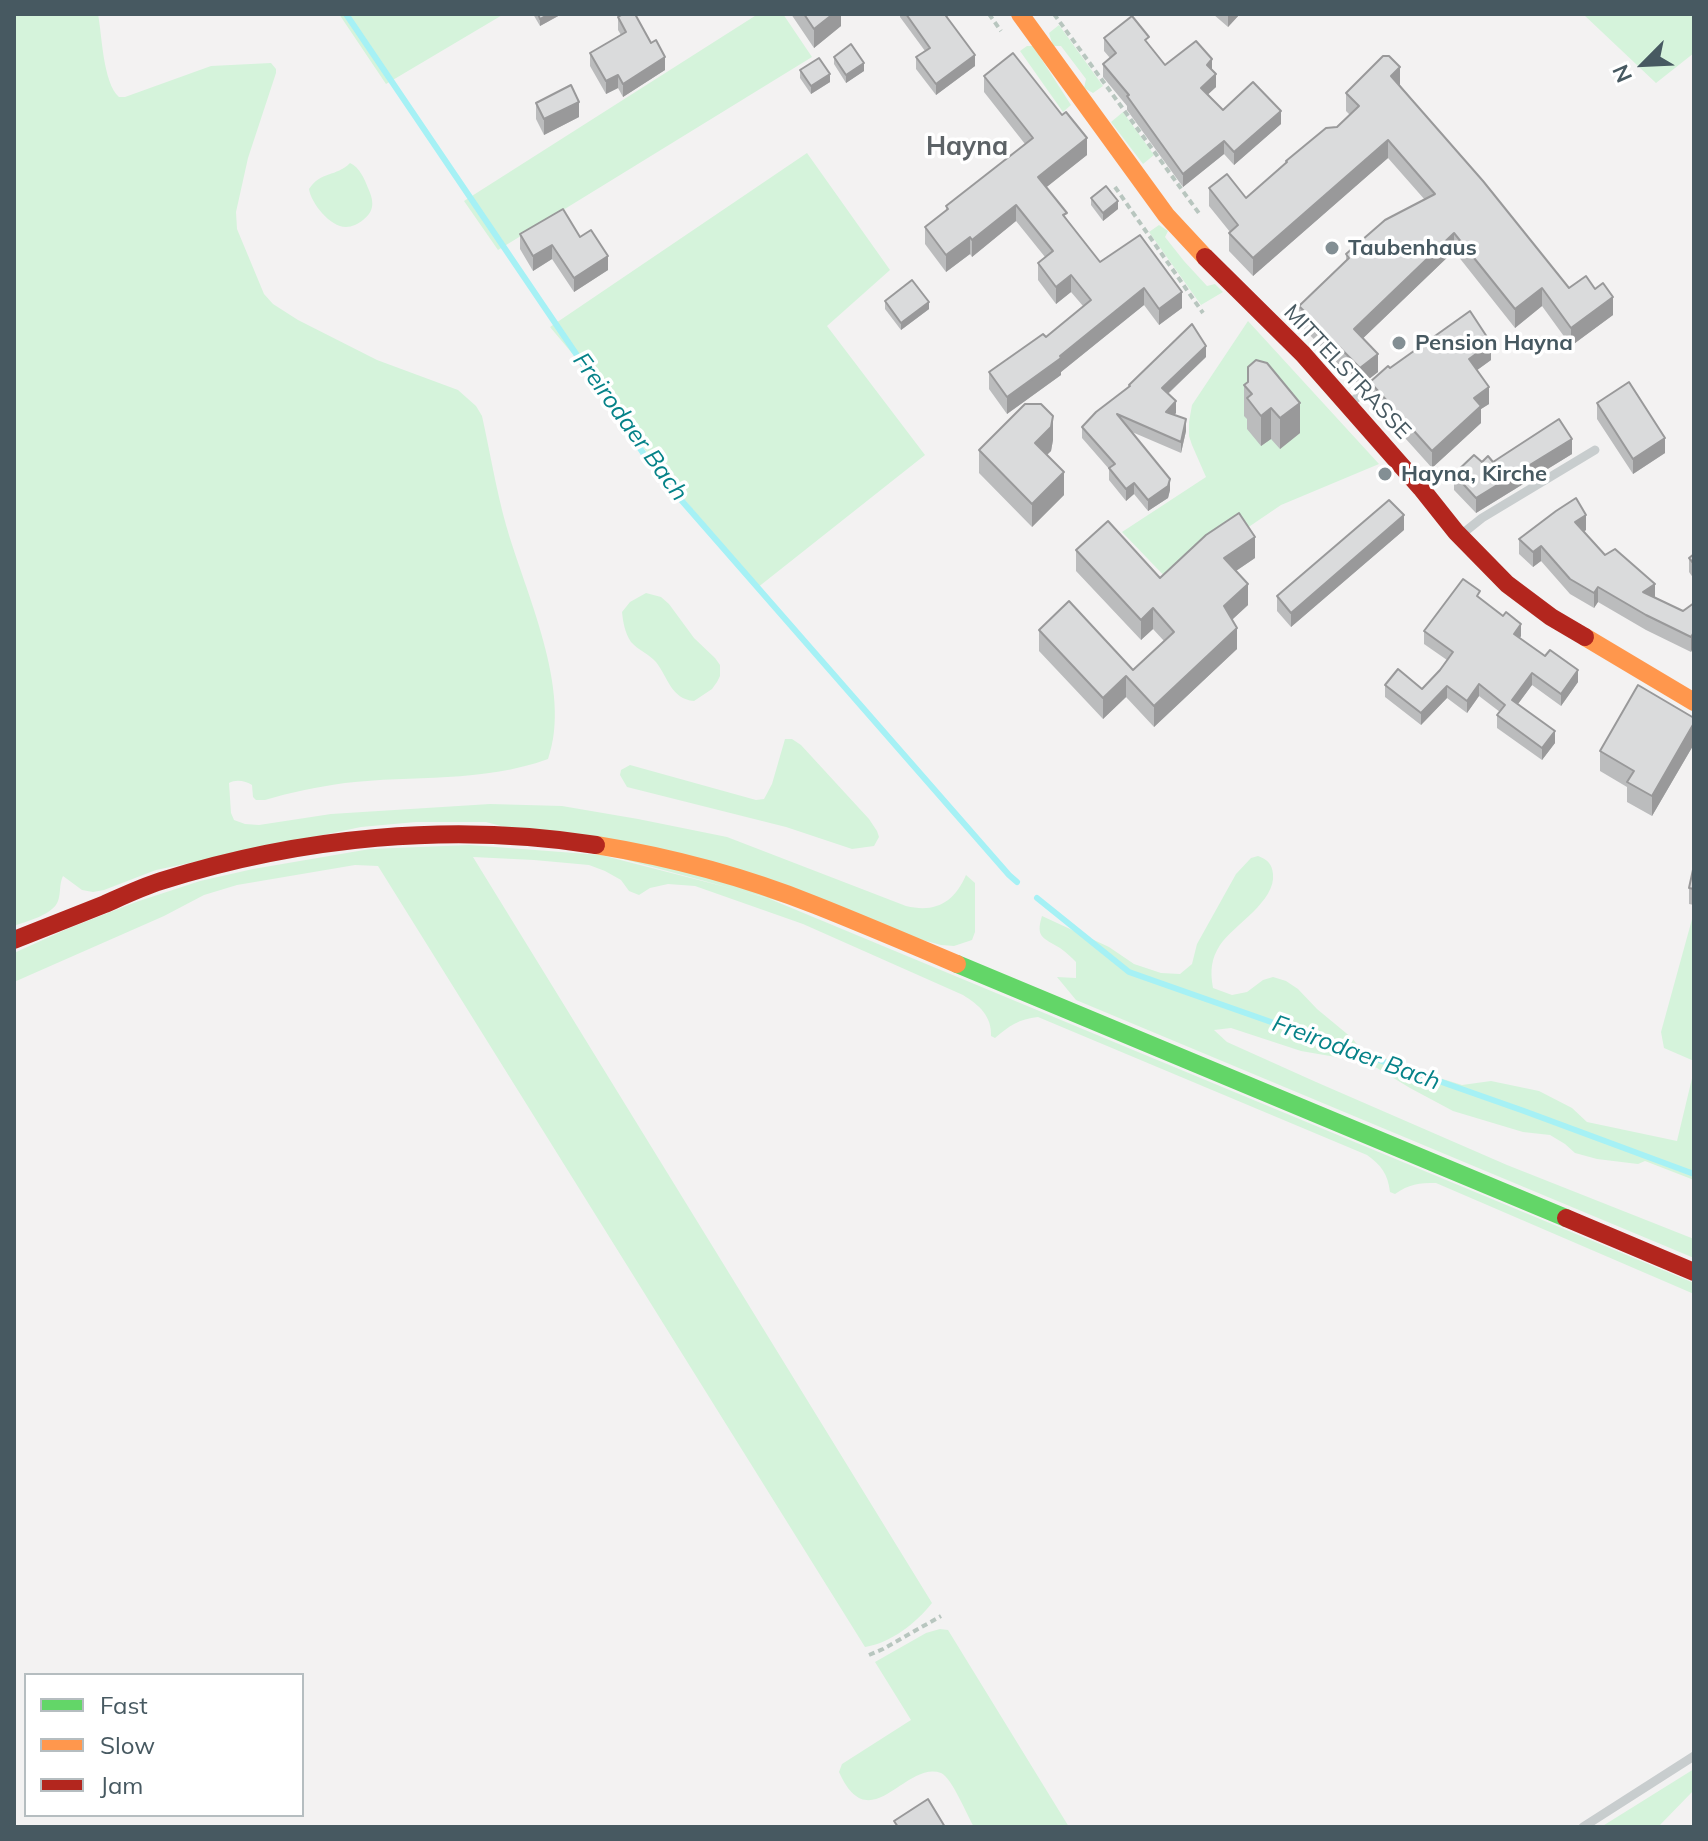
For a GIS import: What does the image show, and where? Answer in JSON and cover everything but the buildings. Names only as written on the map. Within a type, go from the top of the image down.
[{"type":"main road","name":"MITTELSTRASSE","points":[[1020,14],[1166,215],[1219,273],[1303,354],[1460,536],[1507,584],[1551,617],[1694,702]]},
{"type":"main road","points":[[14,940],[157,882],[271,853],[361,840],[462,833],[543,838],[671,859],[813,904],[1694,1272]]},
{"type":"lane","points":[[1348,405],[1383,378]]},
{"type":"lane","points":[[1460,536],[1482,518],[1595,450]]},
{"type":"lane","points":[[1583,1827],[1694,1756]]},
{"type":"path","points":[[989,14],[1006,37]]},
{"type":"path","points":[[1054,14],[1209,227]]},
{"type":"path","points":[[1109,179],[1203,313]]},
{"type":"path","points":[[869,1655],[941,1616]]},
{"type":"green space","points":[[14,14],[98,14],[106,70],[119,97],[211,66],[271,63],[276,73],[248,158],[236,212],[237,229],[264,294],[273,304],[298,320],[377,360],[458,390],[476,406],[482,416],[506,525],[544,641],[555,703],[554,732],[548,759],[498,772],[345,783],[265,800],[253,797],[252,785],[235,781],[229,783],[234,820],[259,825],[331,814],[490,804],[562,806],[727,837],[916,908],[942,904],[956,893],[966,875],[975,883],[975,932],[972,940],[954,946],[941,945],[486,822],[416,822],[361,827],[156,870],[93,892],[82,890],[63,876],[55,906],[39,917],[14,926]]},
{"type":"green space","points":[[339,14],[504,14],[386,84]]},
{"type":"green space","points":[[758,14],[783,14],[812,57],[498,250],[464,201]]},
{"type":"green space","points":[[1583,14],[1694,14],[1694,53],[1656,83]]},
{"type":"green space","points":[[1059,25],[1103,86],[1093,93],[1084,88],[1086,79],[1061,46],[1053,46],[1049,33]]},
{"type":"green space","points":[[1033,46],[1071,105],[1063,112],[1020,51]]},
{"type":"green space","points":[[1123,112],[1154,155],[1143,164],[1111,122]]},
{"type":"green space","points":[[807,153],[890,270],[827,326],[925,455],[757,588],[653,461],[603,390],[550,327]]},
{"type":"green space","points":[[350,163],[363,177],[372,206],[363,220],[346,227],[334,223],[322,213],[309,189],[318,179]]},
{"type":"green space","points":[[1159,225],[1168,231],[1165,237],[1207,286],[1215,284],[1223,292],[1201,305],[1149,232]]},
{"type":"green space","points":[[1248,321],[1379,464],[1281,505],[1203,558],[1172,584],[1122,532],[1206,477],[1189,436],[1192,405]]},
{"type":"green space","points":[[646,593],[661,597],[669,604],[694,638],[720,665],[720,676],[712,689],[694,701],[675,692],[656,662],[634,645],[627,635],[622,612],[630,602]]},
{"type":"green space","points":[[785,739],[792,739],[801,745],[869,819],[879,837],[874,846],[852,849],[786,827],[627,787],[620,775],[621,770],[630,765],[756,800],[764,799],[772,784]]},
{"type":"green space","points":[[469,845],[601,855],[765,897],[1694,1283],[1694,1294],[1436,1183],[1414,1185],[1395,1194],[1390,1192],[1383,1170],[1367,1155],[1038,1017],[1025,1019],[995,1038],[991,1036],[983,1012],[963,995],[803,924],[695,886],[668,884],[650,888],[639,895],[629,891],[621,880],[589,865],[473,857],[932,1603],[902,1631],[865,1647],[378,866],[355,865],[237,885],[204,895],[164,916],[14,982],[14,953],[136,902],[200,881],[370,849]]},
{"type":"green space","points":[[1258,856],[1270,865],[1272,884],[1261,903],[1217,950],[1212,965],[1213,988],[1232,995],[1247,992],[1273,977],[1286,981],[1360,1048],[1462,1085],[1491,1081],[1539,1091],[1572,1108],[1587,1122],[1677,1141],[1694,1070],[1694,1180],[1645,1161],[1638,1164],[1575,1153],[1550,1135],[1523,1132],[1453,1111],[1359,1061],[1301,1051],[1231,1028],[1214,1030],[1227,1042],[1507,1165],[1694,1239],[1694,1258],[1076,1000],[1057,977],[1076,978],[1076,962],[1042,936],[1042,916],[1109,947],[1134,964],[1161,973],[1180,974],[1192,964],[1197,944],[1236,874],[1251,858]]},
{"type":"green space","points":[[1694,912],[1694,1061],[1664,1048],[1661,1032]]},
{"type":"green space","points":[[948,1630],[1069,1827],[974,1827],[954,1789],[941,1773],[928,1772],[914,1777],[875,1799],[863,1799],[851,1791],[839,1772],[842,1764],[911,1720],[875,1662],[926,1633]]},
{"type":"green space","points":[[1694,1769],[1694,1790],[1658,1827],[1601,1827]]},
{"type":"waterway","name":"Freirodaer Bach","points":[[346,14],[654,469],[1017,882]]},
{"type":"waterway","name":"Freirodaer Bach","points":[[1037,898],[1129,972],[1694,1174]]},
{"type":"traffic: fast","points":[[957,964],[1566,1218]]},
{"type":"traffic: slow","points":[[1020,14],[1166,215],[1205,257]]},
{"type":"traffic: slow","points":[[1585,637],[1694,702]]},
{"type":"traffic: slow","points":[[596,845],[679,862],[762,886],[957,964]]},
{"type":"traffic: jam","points":[[1205,257],[1303,354],[1456,532],[1507,584],[1551,617],[1585,637]]},
{"type":"traffic: jam","points":[[14,940],[161,881],[214,866],[322,844],[377,838],[487,835],[596,845]]},
{"type":"traffic: jam","points":[[1566,1218],[1694,1272]]},
{"type":"place","name":"Taubenhaus","points":[[1332,248]]},
{"type":"place","name":"Pension Hayna","points":[[1399,343]]},
{"type":"place","name":"Hayna, Kirche","points":[[1385,474]]},
{"type":"district","name":"Hayna","points":[[967,147]]}]
